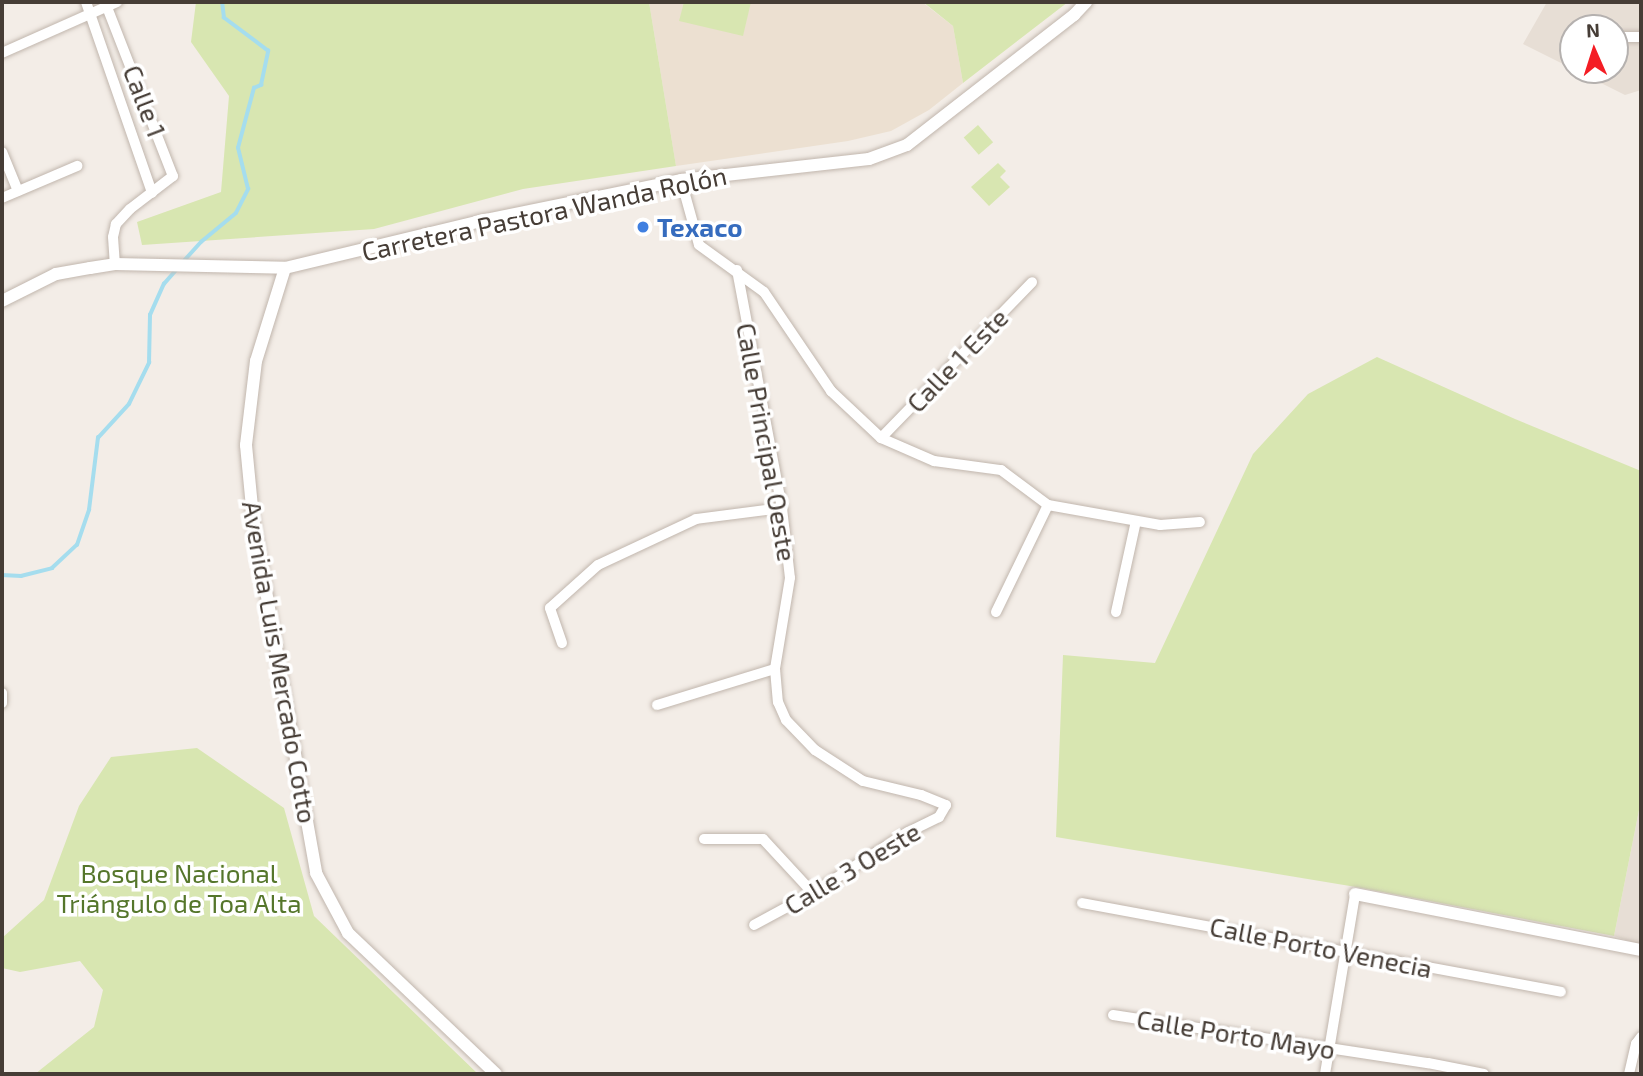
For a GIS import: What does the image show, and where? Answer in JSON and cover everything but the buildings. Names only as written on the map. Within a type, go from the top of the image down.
[{"type":"street","name":"Calle 1","points":[[86,2],[152,193]]},
{"type":"street","name":"Carretera Pastora Wanda Rolón","points":[[2,301],[56,274],[115,264],[285,268],[481,221],[681,180],[869,159],[907,145],[1086,2]]},
{"type":"street","name":"Calle 1","points":[[109,3],[173,177],[116,223],[113,237],[115,264]]},
{"type":"street","points":[[2,53],[109,3]]},
{"type":"street","points":[[2,152],[18,191]]},
{"type":"street","points":[[2,198],[77,166]]},
{"type":"street","points":[[681,180],[699,245],[764,292],[831,391],[881,439],[934,461],[1001,470],[1048,505],[1160,525],[1200,522]]},
{"type":"street","name":"Avenida Luis Mercado Cotto","points":[[285,268],[256,360],[246,445],[253,518],[316,873],[348,933],[496,1074]]},
{"type":"street","name":"Calle Principal Oeste","points":[[737,270],[782,509],[790,578],[775,669],[778,702],[786,720],[815,750],[863,781],[920,795],[946,806]]},
{"type":"street","name":"Calle 1 Este","points":[[881,439],[1032,282]]},
{"type":"street","points":[[996,612],[1048,505]]},
{"type":"street","points":[[562,643],[550,608],[598,565],[696,519],[782,509]]},
{"type":"street","points":[[1116,612],[1136,521]]},
{"type":"street","points":[[657,705],[775,669]]},
{"type":"street","points":[[2,693],[2,703]]},
{"type":"street","name":"Calle 3 Oeste","points":[[754,925],[813,893],[908,832],[939,817],[946,806]]},
{"type":"street","points":[[704,839],[763,839],[813,893]]},
{"type":"street","points":[[1325,1074],[1355,894],[1641,950]]},
{"type":"street","name":"Calle Porto Venecia","points":[[1082,903],[1561,992]]},
{"type":"street","name":"Calle Porto Mayo","points":[[1113,1015],[1484,1074]]},
{"type":"street","points":[[1629,1074],[1636,1044],[1641,1037]]},
{"type":"shaded area","points":[[649,2],[922,2],[953,26],[963,83],[929,110],[891,131],[848,141],[676,166]]},
{"type":"shaded area","points":[[1547,2],[1641,2],[1641,90],[1625,95],[1603,84],[1629,84],[1629,14],[1559,14],[1559,62],[1523,44]]},
{"type":"shaded area","points":[[1641,800],[1641,945],[1614,936]]},
{"type":"green space","points":[[196,2],[649,2],[676,166],[523,189],[374,229],[142,245],[137,222],[221,192],[229,96],[191,42]]},
{"type":"green space","points":[[684,2],[751,2],[743,36],[679,21]]},
{"type":"green space","points":[[923,2],[1068,2],[963,83],[953,26]]},
{"type":"green space","points":[[978,125],[993,142],[979,155],[964,137]]},
{"type":"green space","points":[[998,163],[1006,171],[1000,177],[1010,187],[989,206],[971,187]]},
{"type":"green space","points":[[1377,357],[1515,419],[1641,471],[1641,800],[1614,936],[1356,887],[1056,837],[1063,655],[1155,663],[1253,454],[1308,394]]},
{"type":"green space","name":"Bosque Nacional Triángulo de Toa Alta","points":[[197,748],[284,808],[314,916],[478,1074],[35,1074],[94,1027],[103,990],[80,961],[20,972],[2,968],[2,938],[44,900],[79,806],[111,757]]},
{"type":"waterway","points":[[183,262],[201,242],[236,213],[248,189],[238,148],[254,88],[261,85],[268,51],[224,18],[222,2]]},
{"type":"waterway","points":[[2,575],[21,576],[52,568],[77,545],[89,510],[98,438],[129,404],[149,363],[150,315],[164,284],[178,268]]},
{"type":"place","name":"Texaco","points":[[643,227]]}]
